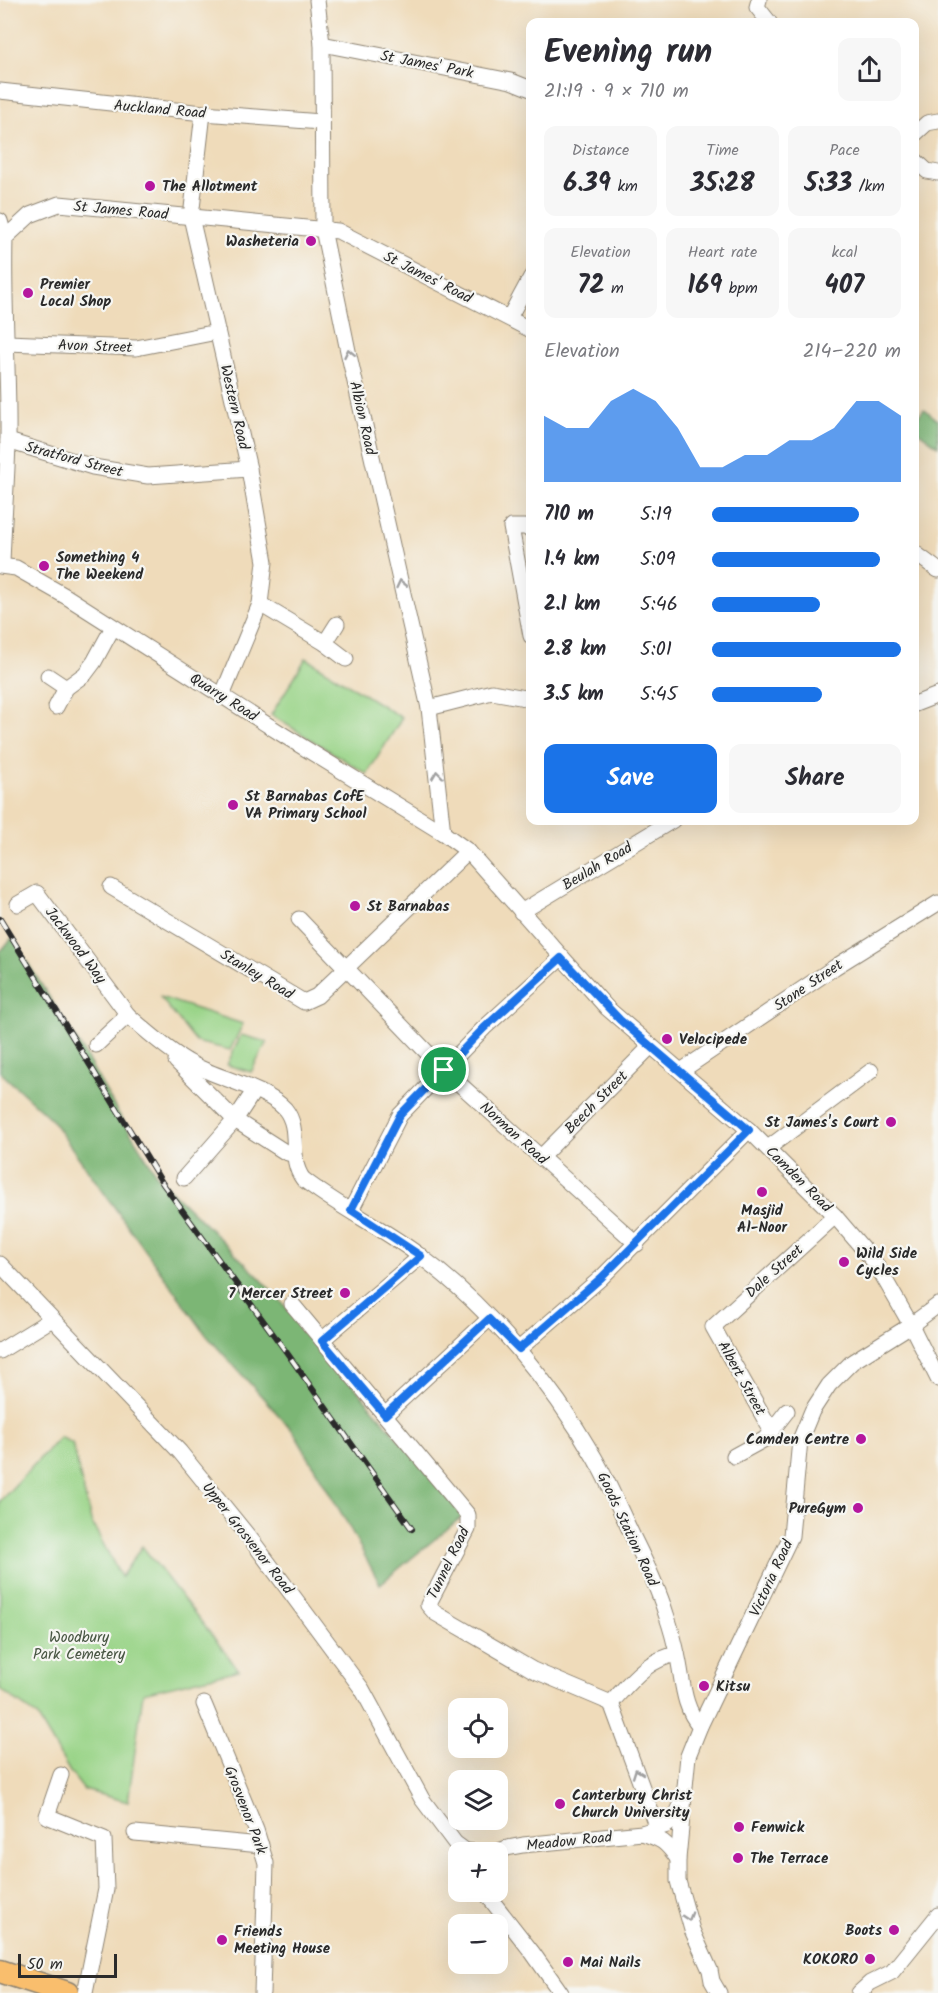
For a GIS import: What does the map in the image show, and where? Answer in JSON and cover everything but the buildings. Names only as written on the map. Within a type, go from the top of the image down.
[{"type":"highway","points":[[0,1971],[67,1993]]},
{"type":"street","name":"Albion Road","points":[[317,0],[322,44],[323,229],[348,351],[429,708],[443,833]]},
{"type":"street","points":[[754,2],[766,18]]},
{"type":"street","name":"St James' Park","points":[[322,44],[511,81],[526,87]]},
{"type":"street","name":"Auckland Road","points":[[0,91],[203,113],[321,122]]},
{"type":"street","name":"Western Road","points":[[203,113],[191,216],[249,469],[265,562],[260,604],[222,696]]},
{"type":"street","points":[[919,130],[927,123],[938,121]]},
{"type":"street","points":[[919,164],[927,171],[938,173]]},
{"type":"street","name":"St James Road","points":[[5,238],[30,215],[59,204],[323,229]]},
{"type":"street","points":[[0,221],[5,238],[2,291],[7,343],[8,441],[1,560]]},
{"type":"street","name":"St James' Road","points":[[323,229],[338,231],[526,327]]},
{"type":"street","points":[[509,318],[526,286]]},
{"type":"street","name":"Avon Street","points":[[7,343],[136,348],[217,332]]},
{"type":"street","name":"Stratford Street","points":[[8,441],[93,467],[148,476],[249,469]]},
{"type":"street","points":[[526,528],[511,527],[526,609]]},
{"type":"street","points":[[919,556],[938,570]]},
{"type":"street","name":"Quarry Road","points":[[1,560],[67,597],[443,833]]},
{"type":"street","points":[[260,604],[325,643],[346,659]]},
{"type":"street","points":[[325,643],[337,624]]},
{"type":"street","points":[[56,707],[66,688],[85,674],[94,662],[113,627]]},
{"type":"street","points":[[48,676],[66,688]]},
{"type":"street","points":[[429,708],[492,692],[526,698]]},
{"type":"street","points":[[919,702],[938,695]]},
{"type":"street","name":"Beulah Road","points":[[521,912],[665,825]]},
{"type":"street","name":"Camden Road","points":[[443,833],[468,851],[607,1008],[749,1130],[835,1216],[876,1264],[911,1325],[938,1379]]},
{"type":"street","name":"Stanley Road","points":[[111,887],[304,1002],[317,996],[468,851]]},
{"type":"street","name":"Jackwood Way","points":[[18,904],[37,893],[128,1015],[143,1028],[193,1065],[270,1096],[286,1111],[294,1128],[296,1170],[313,1187]]},
{"type":"street","name":"Stone Street","points":[[681,1071],[835,967],[938,903]]},
{"type":"street","name":"Norman Road","points":[[299,919],[444,1070],[637,1244]]},
{"type":"street","points":[[351,1210],[400,1115],[484,1028],[561,958]]},
{"type":"street","points":[[96,1045],[128,1015]]},
{"type":"street","points":[[143,1028],[235,1120],[285,1152],[295,1155]]},
{"type":"street","name":"Beech Street","points":[[541,1157],[651,1046]]},
{"type":"street","points":[[768,1148],[871,1071]]},
{"type":"street","points":[[184,1178],[235,1120],[254,1091]]},
{"type":"street","points":[[519,1349],[637,1244],[749,1130]]},
{"type":"street","name":"Goods Station Road","points":[[313,1187],[421,1256],[464,1293],[519,1349],[544,1380],[595,1458],[648,1568],[666,1613],[687,1706],[692,1718],[700,1726]]},
{"type":"street","name":"Dale Street","points":[[713,1327],[835,1216]]},
{"type":"street","points":[[322,1341],[421,1256]]},
{"type":"street","name":"Upper Grosvenor Road","points":[[0,1264],[180,1452],[253,1542],[362,1689],[422,1799],[452,1842]]},
{"type":"street","name":"Tunnel Road","points":[[292,1304],[468,1515],[468,1529],[428,1605],[435,1613],[533,1670],[611,1703]]},
{"type":"street","name":"Victoria Road","points":[[700,1726],[791,1536],[800,1440],[812,1411],[829,1385],[852,1362],[938,1305]]},
{"type":"street","points":[[0,1351],[52,1319]]},
{"type":"street","points":[[385,1415],[489,1319]]},
{"type":"street","name":"Albert Street","points":[[713,1327],[771,1430]]},
{"type":"street","name":"Albert Street","points":[[734,1456],[765,1439],[788,1411]]},
{"type":"street","points":[[677,1654],[661,1657],[639,1673],[611,1703],[650,1830],[667,1845],[678,1859]]},
{"type":"street","name":"Grosvenor Park","points":[[204,1704],[261,1845],[266,1863],[262,1993]]},
{"type":"street","points":[[700,1726],[688,1756],[678,1881],[687,1916],[713,1989]]},
{"type":"street","points":[[61,1775],[47,1816],[104,1839],[106,1889],[85,1993]]},
{"type":"street","points":[[650,1830],[667,1824],[675,1818],[683,1800]]},
{"type":"street","name":"Meadow Road","points":[[508,1849],[523,1845],[650,1830]]},
{"type":"street","points":[[135,1833],[261,1845]]},
{"type":"street","points":[[496,1902],[532,1952],[550,1988],[561,1993]]},
{"type":"street","points":[[859,1993],[870,1983],[892,1972],[938,1915]]},
{"type":"green space","points":[[924,409],[938,420],[938,446],[919,432],[919,415]]},
{"type":"green space","points":[[306,658],[402,718],[367,774],[271,715]]},
{"type":"green space","points":[[12,938],[160,1180],[261,1279],[318,1343],[463,1516],[380,1584],[293,1431],[207,1336],[51,1119],[0,1072],[0,952]]},
{"type":"green space","points":[[160,997],[243,1024],[230,1050],[196,1042]]},
{"type":"green space","points":[[241,1035],[267,1042],[251,1072],[227,1065]]},
{"type":"green space","name":"Woodbury Park Cemetery","points":[[60,1437],[72,1443],[91,1521],[121,1577],[142,1546],[239,1670],[143,1693],[128,1802],[84,1790],[70,1772],[37,1716],[0,1689],[0,1501]]},
{"type":"railway","points":[[0,919],[163,1184],[412,1529]]},
{"type":"place","name":"The Allotment","points":[[150,186]]},
{"type":"place","name":"Washeteria","points":[[311,241]]},
{"type":"place","name":"Premier Local Shop","points":[[28,293]]},
{"type":"place","name":"Something 4 The Weekend","points":[[44,566]]},
{"type":"place","name":"St Barnabas CofE VA Primary School","points":[[233,805]]},
{"type":"place","name":"St Barnabas","points":[[355,906]]},
{"type":"place","name":"Velocipede","points":[[667,1039]]},
{"type":"place","name":"St James's Court","points":[[891,1122]]},
{"type":"place","name":"Masjid Al-Noor","points":[[762,1192]]},
{"type":"place","name":"Wild Side Cycles","points":[[844,1262]]},
{"type":"place","name":"7 Mercer Street","points":[[345,1293]]},
{"type":"place","name":"Camden Centre","points":[[861,1439]]},
{"type":"place","name":"PureGym","points":[[858,1508]]},
{"type":"place","name":"Kitsu","points":[[704,1686]]},
{"type":"place","name":"Canterbury Christ Church University","points":[[560,1804]]},
{"type":"place","name":"Fenwick","points":[[739,1827]]},
{"type":"place","name":"The Terrace","points":[[738,1858]]},
{"type":"place","name":"Boots","points":[[894,1930]]},
{"type":"place","name":"Friends Meeting House","points":[[222,1940]]},
{"type":"place","name":"KOKORO","points":[[870,1959]]},
{"type":"place","name":"Mai Nails","points":[[568,1962]]},
{"type":"route","points":[[561,958],[620,1020],[749,1130],[637,1244],[519,1349],[489,1319],[385,1415],[322,1341],[421,1256],[351,1210],[400,1115],[444,1070],[484,1028],[561,958]]}]
